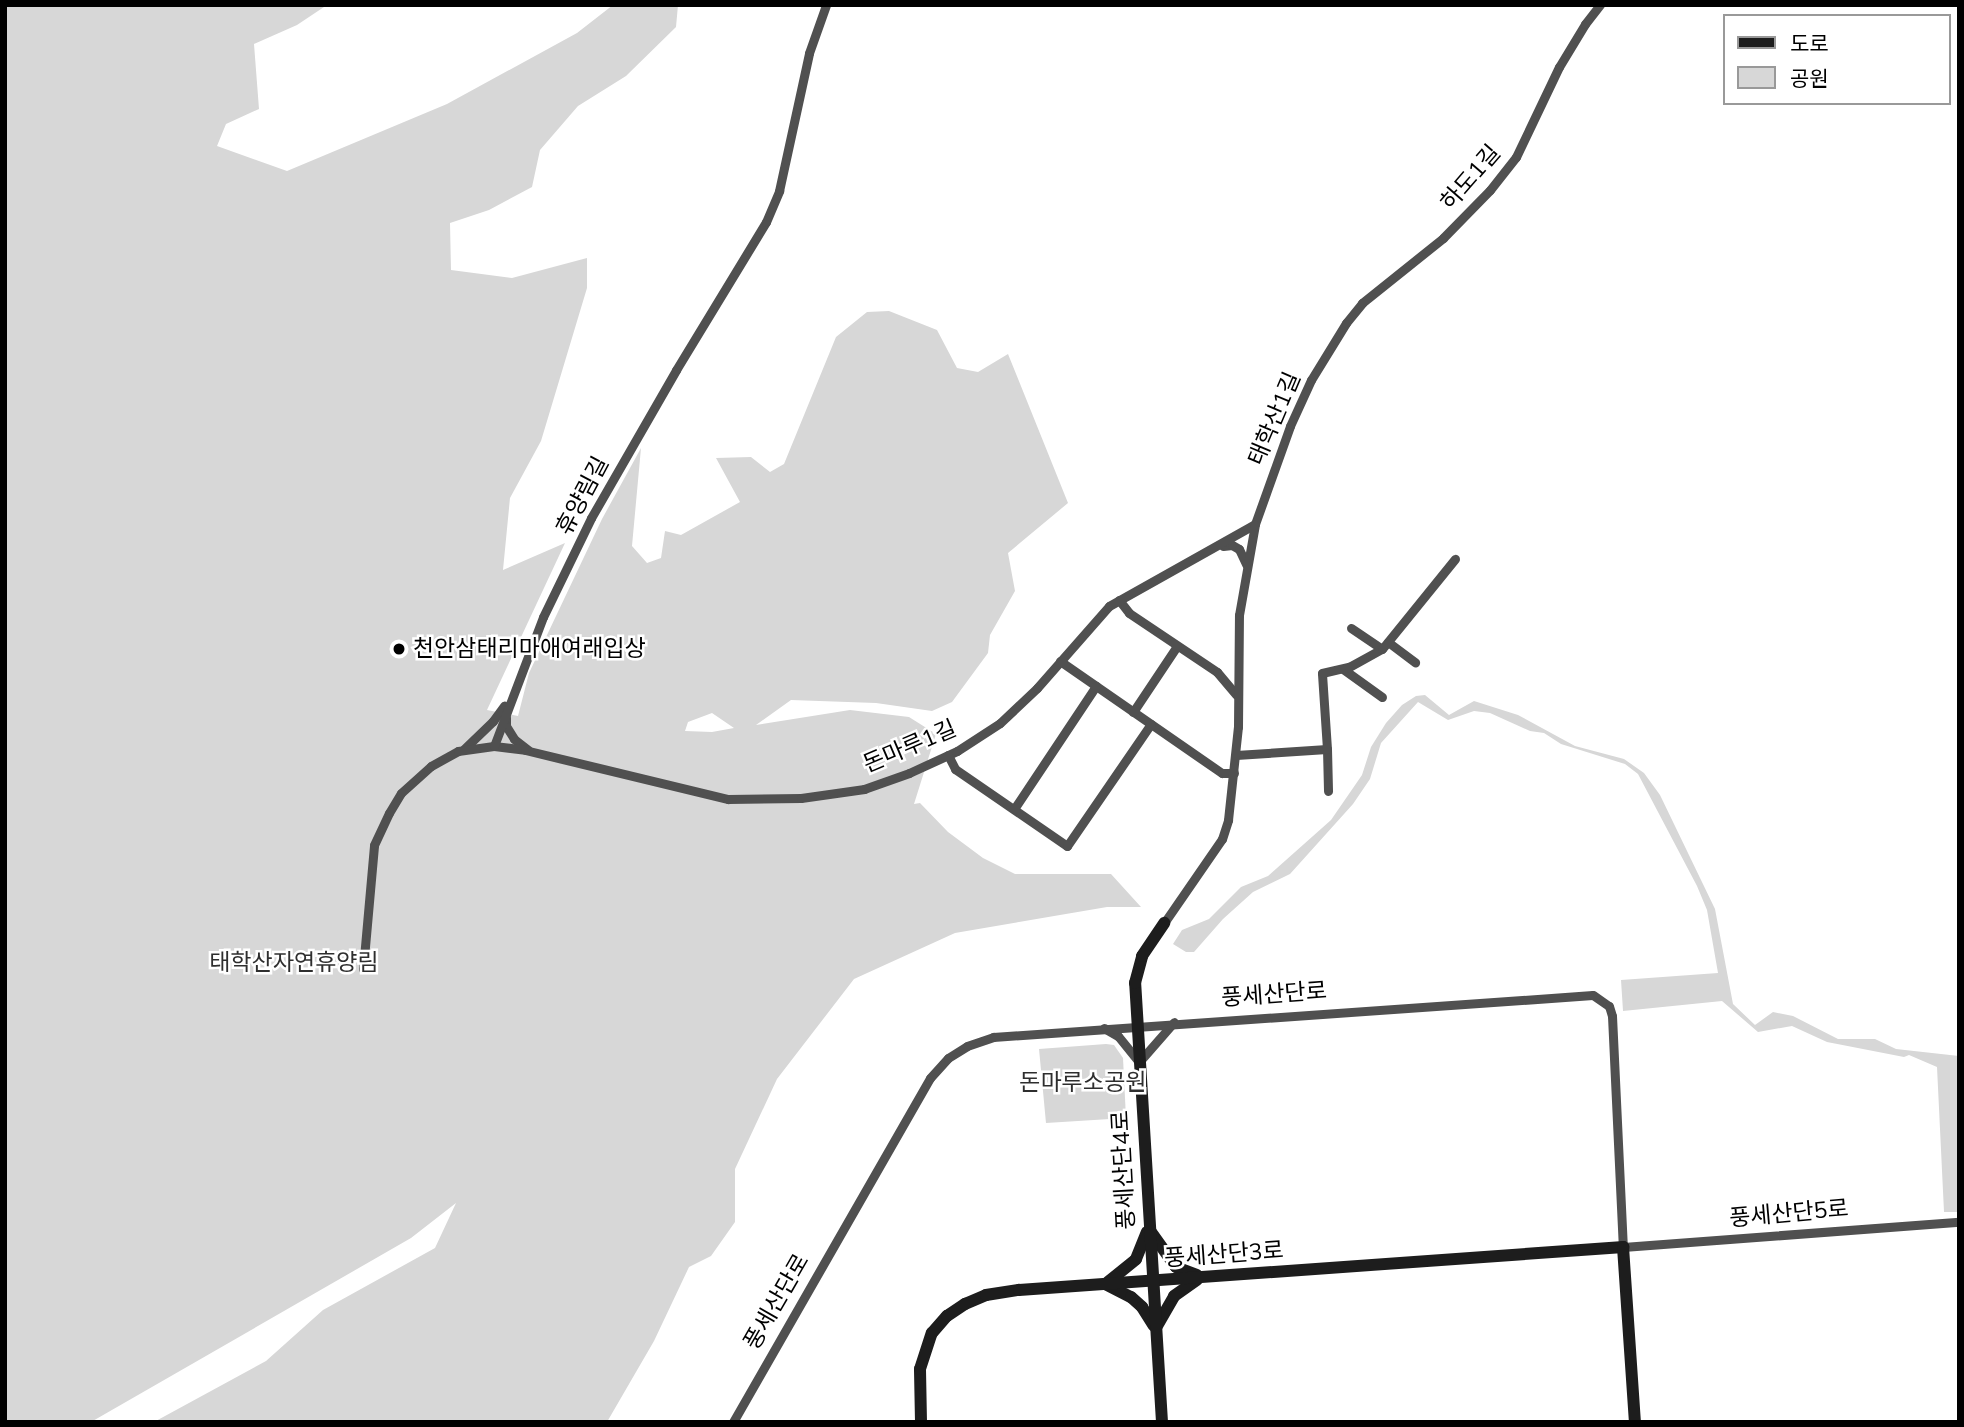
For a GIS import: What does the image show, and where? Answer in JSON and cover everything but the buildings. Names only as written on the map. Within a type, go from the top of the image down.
[{"type":"street","name":"휴양림길","points":[[494,746],[542,617],[591,518],[676,370],[766,222],[782,180],[809,53],[826,5]]},
{"type":"street","name":"하도1길","points":[[1332,346],[1362,303],[1443,238],[1490,190],[1516,157],[1559,67],[1585,24],[1601,5]]},
{"type":"street","name":"태학산1길","points":[[1255,524],[1290,426],[1311,380],[1332,346]]},
{"type":"street","points":[[1164,923],[1222,839],[1234,789],[1239,615],[1255,524]]},
{"type":"street","name":"돈마루1길","points":[[494,746],[530,751],[728,799],[801,799],[864,789],[948,755],[1000,723],[1109,606],[1255,524]]},
{"type":"street","points":[[1217,547],[1232,545],[1239,549],[1247,568]]},
{"type":"street","points":[[1328,791],[1322,673],[1343,669],[1385,645],[1455,559]]},
{"type":"street","points":[[1119,600],[1129,613],[1217,672],[1237,697]]},
{"type":"street","points":[[1351,628],[1415,662]]},
{"type":"street","points":[[1133,712],[1177,646]]},
{"type":"street","points":[[1217,672],[1223,671],[1237,657]]},
{"type":"street","points":[[1060,661],[1222,773],[1234,773]]},
{"type":"street","points":[[1343,669],[1382,697]]},
{"type":"street","points":[[1014,809],[1096,686]]},
{"type":"street","points":[[463,751],[493,722],[512,692]]},
{"type":"street","points":[[506,708],[506,726],[514,739],[530,751]]},
{"type":"street","points":[[948,755],[955,769],[1067,846],[1151,724]]},
{"type":"street","points":[[363,969],[374,845],[401,793],[431,766],[463,751],[494,746]]},
{"type":"street","points":[[1236,755],[1327,749]]},
{"type":"street","name":"풍세산단4로","points":[[1162,1422],[1135,983],[1140,965],[1164,923]]},
{"type":"street","name":"풍세산단로","points":[[733,1422],[930,1078],[967,1046],[993,1037],[1102,1027],[1580,994],[1604,1000],[1612,1016],[1635,1422]]},
{"type":"street","points":[[1102,1027],[1118,1036],[1139,1062],[1174,1023]]},
{"type":"street","name":"풍세산단5로","points":[[1623,1247],[1959,1223]]},
{"type":"street","points":[[1149,1229],[1165,1256],[1176,1267],[1203,1277]]},
{"type":"street","points":[[1105,1284],[1124,1272],[1136,1259],[1149,1229]]},
{"type":"street","name":"풍세산단3로","points":[[921,1422],[919,1390],[925,1349],[932,1333],[947,1316],[986,1295],[1623,1247]]},
{"type":"street","points":[[1105,1284],[1131,1297],[1142,1307],[1156,1328],[1174,1296],[1203,1277]]},
{"type":"green space","name":"태학산자연휴양림","points":[[5,5],[327,5],[297,25],[254,44],[259,109],[226,124],[217,146],[287,171],[447,104],[577,33],[613,5],[678,5],[676,27],[626,76],[578,106],[540,150],[532,187],[489,210],[450,223],[451,270],[512,278],[587,258],[587,288],[541,441],[510,498],[503,570],[565,543],[487,710],[518,716],[529,673],[602,519],[641,448],[632,546],[647,563],[661,558],[665,531],[681,535],[740,502],[716,458],[751,457],[770,472],[784,464],[836,337],[867,312],[889,311],[937,330],[957,368],[978,372],[1008,354],[1068,503],[1008,553],[1015,591],[990,635],[988,653],[952,702],[932,711],[876,703],[791,700],[756,725],[850,710],[909,717],[936,734],[914,804],[920,803],[948,832],[983,858],[1015,874],[1111,874],[1141,907],[1107,907],[955,933],[854,979],[777,1079],[735,1169],[735,1222],[711,1256],[689,1267],[654,1341],[607,1422],[154,1422],[266,1361],[323,1310],[435,1248],[456,1203],[411,1238],[91,1422],[5,1422]],"holes":[[[712,713],[734,728],[712,732],[685,731],[688,722]]]},
{"type":"green space","points":[[1425,695],[1449,715],[1474,701],[1518,715],[1575,746],[1624,759],[1644,773],[1660,795],[1715,909],[1733,1004],[1755,1025],[1773,1012],[1793,1016],[1838,1039],[1875,1039],[1896,1049],[1959,1056],[1959,1212],[1944,1212],[1937,1067],[1909,1055],[1904,1057],[1827,1042],[1792,1026],[1758,1032],[1722,1001],[1623,1011],[1621,980],[1718,973],[1707,910],[1697,886],[1638,774],[1625,764],[1561,744],[1544,733],[1530,731],[1490,713],[1474,711],[1448,720],[1418,702],[1381,743],[1370,779],[1353,804],[1290,874],[1253,892],[1223,919],[1194,952],[1186,952],[1173,944],[1182,930],[1209,919],[1241,887],[1268,876],[1331,820],[1362,775],[1371,747],[1386,723],[1402,705],[1416,696]]},
{"type":"green space","name":"돈마루소공원","points":[[1114,1045],[1123,1058],[1126,1118],[1046,1123],[1039,1049]]},
{"type":"place","name":"천안삼태리마애여래입상","points":[[399,649]]}]
